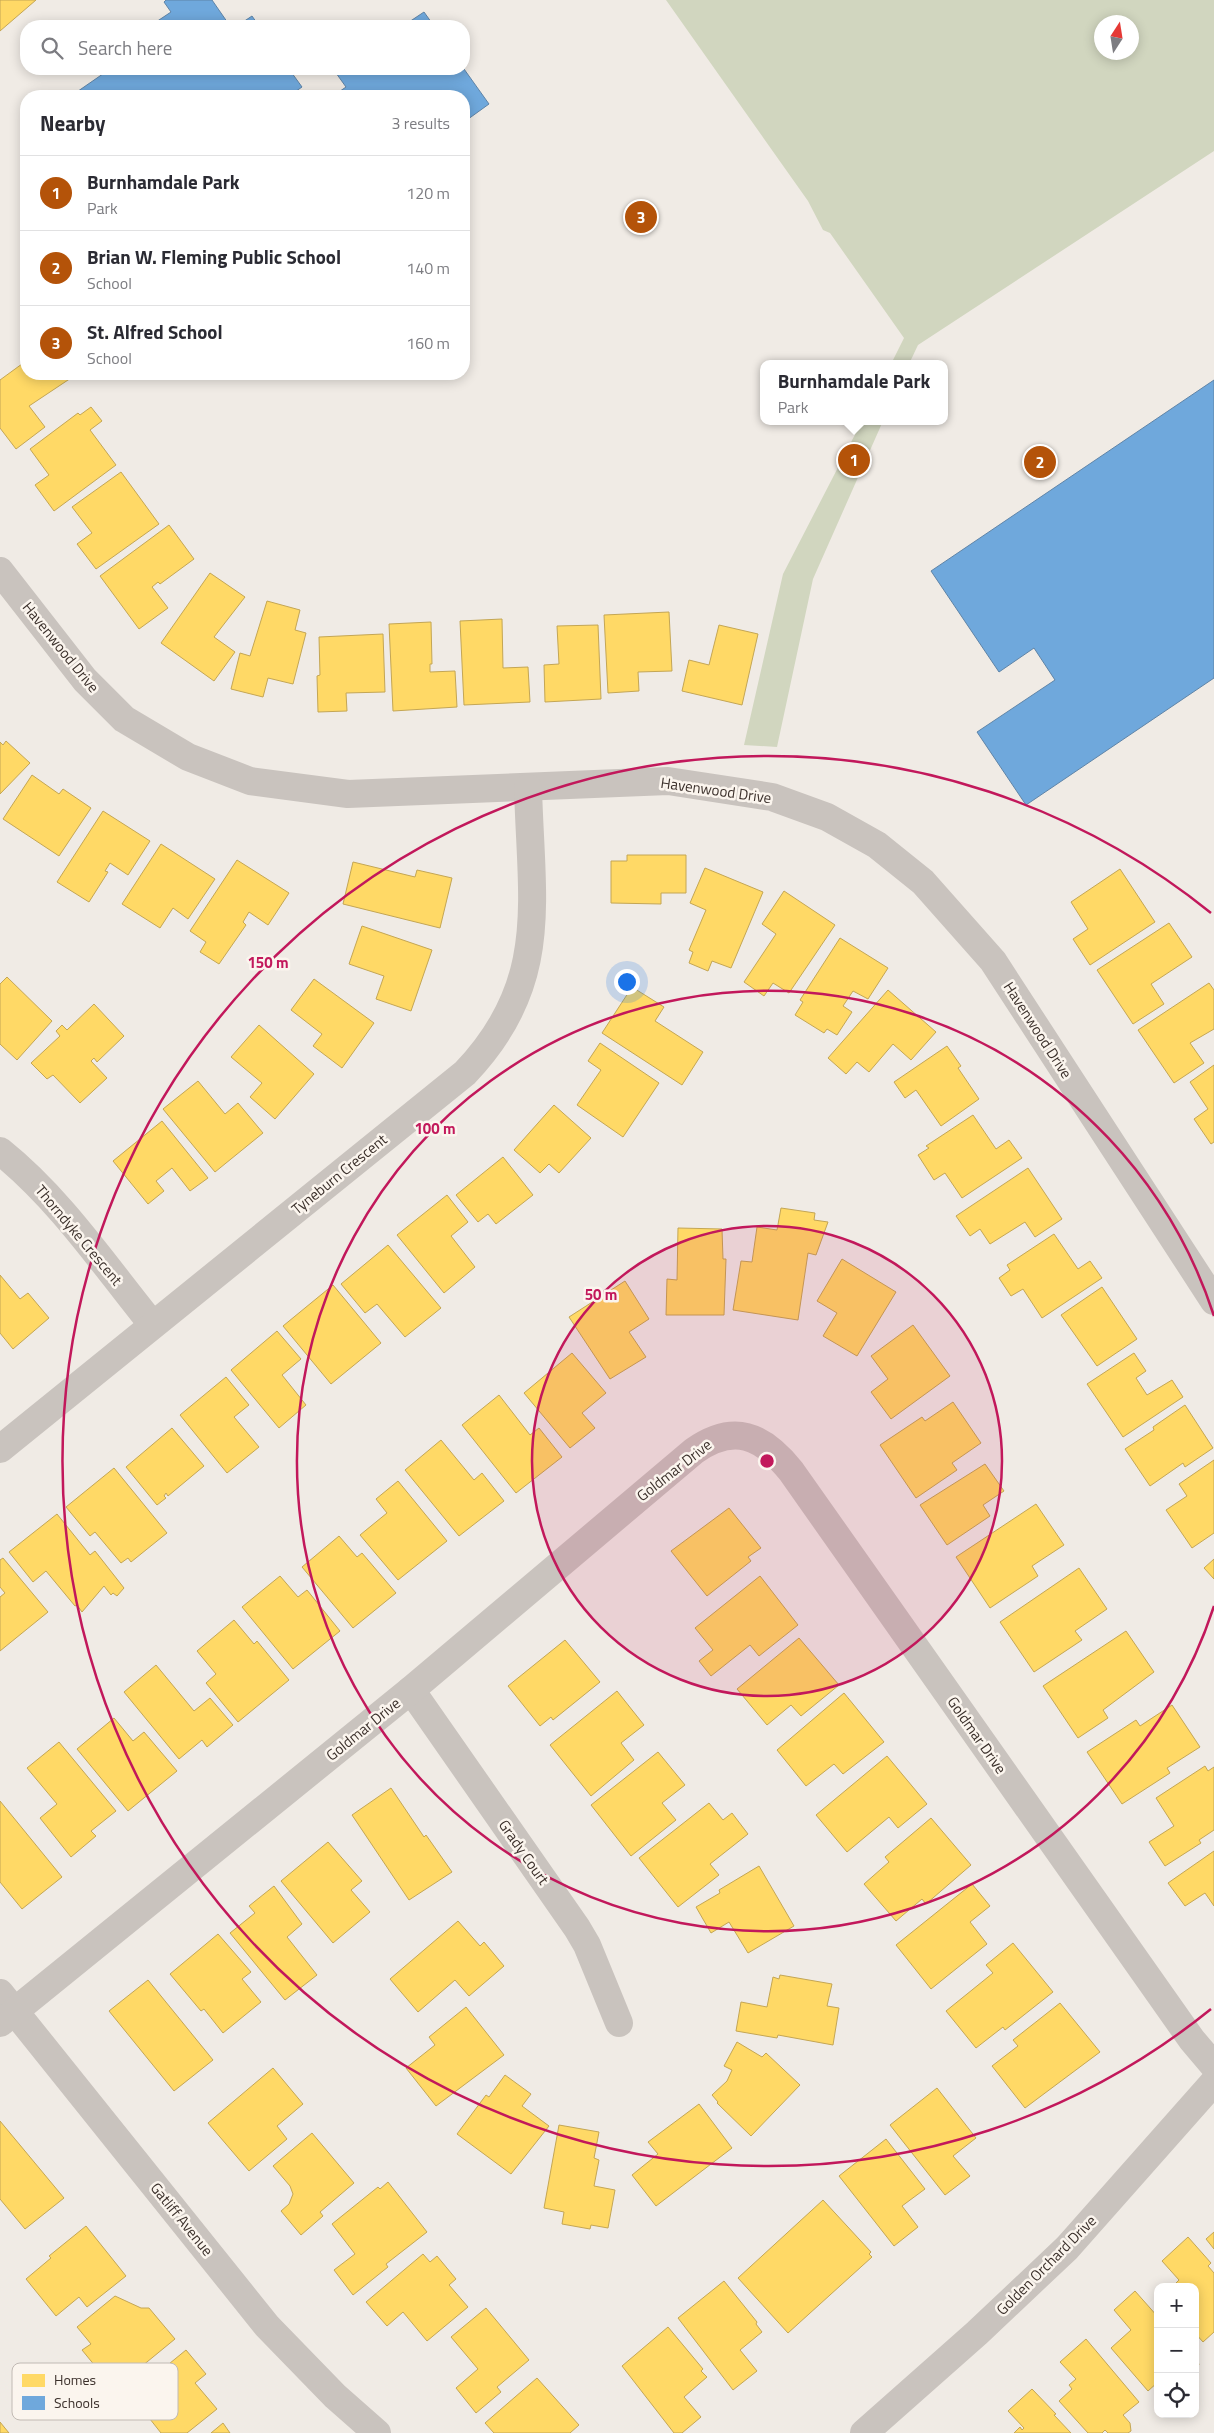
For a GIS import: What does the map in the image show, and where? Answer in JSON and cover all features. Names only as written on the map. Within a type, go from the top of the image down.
[{"type":"street","name":"Havenwood Drive","points":[[0,571],[85,680],[124,719],[188,757],[250,781],[348,794],[528,788],[626,781],[668,781],[772,797],[827,817],[878,845],[901,862],[944,902],[992,961],[1214,1301]]},
{"type":"street","name":"Tyneburn Crescent","points":[[0,1449],[152,1324],[464,1074],[497,1036],[520,991],[531,942],[528,788]]},
{"type":"street","name":"Thorndyke Crescent","points":[[0,1151],[32,1179],[55,1204],[152,1324]]},
{"type":"street","name":"Goldmar Drive","points":[[5,2009],[411,1690],[694,1451],[708,1441],[727,1435],[756,1440],[773,1450],[791,1471],[1192,2040],[1214,2066]]},
{"type":"street","name":"Grady Court","points":[[411,1690],[577,1928],[587,1946],[619,2023]]},
{"type":"street","name":"Gatliff Avenue","points":[[5,2009],[267,2326],[335,2396],[377,2433]]},
{"type":"street","name":"Golden Orchard Drive","points":[[864,2433],[977,2334],[1066,2248],[1214,2082]]},
{"type":"green space","points":[[666,0],[1214,0],[1214,151],[918,345],[911,360],[893,360],[904,338],[830,233],[823,230],[808,201]]},
{"type":"green space","points":[[860,425],[881,425],[813,579],[777,747],[744,745],[783,574]]},
{"type":"building: Homes","points":[[0,0],[36,0],[0,31]]},
{"type":"building: Homes","points":[[20,365],[20,380],[68,380],[29,406],[45,427],[16,449],[0,428],[0,380]]},
{"type":"building: Homes","points":[[91,407],[102,421],[90,430],[116,465],[54,511],[35,485],[49,475],[30,449],[78,413],[80,415]]},
{"type":"building: Homes","points":[[121,472],[159,524],[96,569],[77,544],[92,533],[72,507]]},
{"type":"building: Homes","points":[[169,525],[194,559],[160,584],[158,582],[152,587],[168,608],[139,629],[100,576]]},
{"type":"building: Homes","points":[[210,573],[245,597],[214,637],[235,652],[214,681],[161,643]]},
{"type":"building: Homes","points":[[267,601],[300,610],[295,630],[306,633],[293,684],[268,678],[263,697],[231,689],[240,653],[250,656]]},
{"type":"building: Homes","points":[[669,612],[672,671],[638,672],[639,691],[608,693],[604,615]]},
{"type":"building: Homes","points":[[502,619],[503,668],[528,667],[530,702],[464,705],[460,621]]},
{"type":"building: Homes","points":[[431,622],[432,664],[430,664],[430,672],[455,671],[457,707],[393,711],[389,624]]},
{"type":"building: Homes","points":[[598,625],[601,699],[545,702],[544,665],[559,664],[557,626]]},
{"type":"building: Homes","points":[[719,625],[758,634],[742,705],[682,691],[689,660],[709,665]]},
{"type":"building: Homes","points":[[383,634],[385,692],[346,693],[347,711],[318,712],[317,676],[320,675],[319,637]]},
{"type":"building: Homes","points":[[6,741],[30,763],[0,794],[0,742],[3,745]]},
{"type":"building: Homes","points":[[32,775],[59,794],[63,789],[91,808],[59,856],[3,819]]},
{"type":"building: Homes","points":[[103,811],[150,841],[128,875],[110,863],[105,871],[108,872],[89,902],[57,882]]},
{"type":"building: Homes","points":[[161,844],[215,879],[188,919],[173,908],[160,928],[122,904]]},
{"type":"building: Homes","points":[[627,855],[686,855],[686,893],[661,893],[661,904],[611,903],[611,861],[627,861]]},
{"type":"building: Homes","points":[[237,860],[289,893],[268,925],[249,912],[243,922],[246,925],[219,964],[200,952],[206,942],[190,931]]},
{"type":"building: Homes","points":[[353,862],[415,877],[417,870],[452,878],[440,928],[343,904]]},
{"type":"building: Homes","points":[[705,868],[763,892],[731,968],[712,961],[708,971],[689,963],[693,952],[689,950],[706,910],[690,903]]},
{"type":"building: Homes","points":[[1120,869],[1155,922],[1090,965],[1073,939],[1088,929],[1071,902]]},
{"type":"building: Homes","points":[[784,891],[835,925],[789,993],[773,983],[764,996],[744,982],[776,934],[762,924]]},
{"type":"building: Homes","points":[[1169,923],[1192,957],[1151,984],[1164,1004],[1133,1024],[1097,970]]},
{"type":"building: Homes","points":[[362,926],[432,950],[411,1011],[376,999],[384,976],[349,964]]},
{"type":"building: Homes","points":[[840,938],[888,968],[868,999],[853,991],[843,1006],[852,1012],[837,1035],[827,1029],[824,1033],[795,1015],[803,1002],[800,1000]]},
{"type":"building: Homes","points":[[7,977],[52,1021],[17,1060],[0,1044],[0,984]]},
{"type":"building: Homes","points":[[314,979],[374,1023],[342,1068],[313,1046],[322,1034],[291,1010]]},
{"type":"building: Homes","points":[[1209,983],[1214,990],[1214,1029],[1190,1043],[1204,1063],[1174,1083],[1138,1030]]},
{"type":"building: Homes","points":[[632,987],[664,1007],[655,1021],[703,1052],[682,1085],[602,1033]]},
{"type":"building: Homes","points":[[888,990],[936,1032],[911,1060],[893,1044],[869,1072],[857,1062],[846,1074],[828,1058]]},
{"type":"building: Homes","points":[[94,1004],[124,1036],[97,1062],[94,1058],[91,1061],[107,1078],[80,1103],[53,1075],[47,1079],[31,1063],[60,1036],[56,1031],[62,1025],[67,1030]]},
{"type":"building: Homes","points":[[259,1025],[314,1074],[275,1119],[250,1097],[262,1083],[231,1057]]},
{"type":"building: Homes","points":[[600,1043],[659,1083],[623,1137],[577,1105],[601,1070],[588,1061]]},
{"type":"building: Homes","points":[[947,1046],[961,1066],[958,1068],[979,1099],[941,1126],[916,1090],[905,1098],[894,1082]]},
{"type":"building: Homes","points":[[1214,1065],[1214,1142],[1211,1144],[1194,1119],[1208,1109],[1190,1082]]},
{"type":"building: Homes","points":[[198,1081],[225,1114],[238,1103],[263,1133],[215,1172],[163,1109]]},
{"type":"building: Homes","points":[[554,1105],[591,1138],[559,1173],[549,1164],[540,1173],[514,1150]]},
{"type":"building: Homes","points":[[973,1115],[996,1149],[1009,1140],[1022,1158],[962,1198],[945,1173],[934,1180],[918,1155],[929,1148],[926,1146]]},
{"type":"building: Homes","points":[[162,1121],[208,1178],[190,1191],[172,1168],[156,1181],[164,1191],[148,1204],[113,1161]]},
{"type":"building: Homes","points":[[503,1157],[533,1195],[496,1224],[488,1214],[478,1222],[456,1195]]},
{"type":"building: Homes","points":[[1028,1168],[1062,1219],[1035,1237],[1025,1222],[990,1244],[980,1229],[970,1236],[956,1216]]},
{"type":"building: Homes","points":[[447,1195],[468,1222],[451,1236],[475,1267],[444,1293],[397,1235]]},
{"type":"building: Homes","points":[[781,1208],[815,1213],[814,1220],[828,1222],[816,1255],[808,1253],[798,1320],[733,1310],[741,1261],[752,1262],[757,1227],[777,1230]]},
{"type":"building: Homes","points":[[678,1228],[722,1229],[723,1259],[726,1259],[724,1315],[666,1315],[667,1279],[677,1280]]},
{"type":"building: Homes","points":[[1054,1234],[1078,1269],[1090,1261],[1102,1278],[1042,1318],[1023,1289],[1011,1296],[999,1278],[1010,1270],[1007,1265]]},
{"type":"building: Homes","points":[[388,1245],[441,1308],[405,1337],[377,1304],[365,1313],[341,1284]]},
{"type":"building: Homes","points":[[842,1259],[896,1292],[857,1356],[823,1336],[837,1313],[817,1301]]},
{"type":"building: Homes","points":[[0,1275],[20,1299],[28,1293],[49,1318],[13,1349],[0,1333]]},
{"type":"building: Homes","points":[[625,1281],[649,1319],[629,1332],[646,1357],[610,1379],[569,1317]]},
{"type":"building: Homes","points":[[333,1285],[381,1343],[331,1384],[283,1326]]},
{"type":"building: Homes","points":[[1102,1287],[1137,1339],[1097,1366],[1061,1315]]},
{"type":"building: Homes","points":[[913,1325],[950,1376],[891,1419],[871,1392],[888,1379],[871,1356]]},
{"type":"building: Homes","points":[[277,1331],[301,1359],[282,1375],[306,1405],[279,1428],[231,1370]]},
{"type":"building: Homes","points":[[572,1353],[606,1393],[582,1413],[595,1428],[570,1448],[524,1393]]},
{"type":"building: Homes","points":[[1134,1353],[1146,1371],[1136,1378],[1147,1395],[1172,1380],[1183,1397],[1123,1437],[1087,1384]]},
{"type":"building: Homes","points":[[226,1377],[249,1405],[234,1417],[259,1447],[227,1473],[180,1415]]},
{"type":"building: Homes","points":[[499,1395],[530,1435],[539,1428],[562,1457],[516,1493],[462,1425]]},
{"type":"building: Homes","points":[[953,1402],[981,1443],[952,1463],[957,1470],[916,1498],[880,1445],[922,1417],[925,1421]]},
{"type":"building: Homes","points":[[1185,1405],[1213,1448],[1185,1467],[1183,1463],[1150,1486],[1125,1449],[1154,1430],[1153,1427]]},
{"type":"building: Homes","points":[[172,1428],[204,1466],[168,1496],[166,1493],[164,1496],[166,1498],[157,1505],[126,1467]]},
{"type":"building: Homes","points":[[441,1440],[474,1480],[482,1473],[504,1501],[459,1536],[405,1470]]},
{"type":"building: Homes","points":[[1214,1460],[1214,1533],[1192,1548],[1166,1510],[1187,1496],[1179,1484]]},
{"type":"building: Homes","points":[[985,1464],[1004,1491],[983,1505],[990,1516],[947,1545],[920,1505]]},
{"type":"building: Homes","points":[[114,1468],[167,1533],[131,1562],[128,1558],[121,1563],[95,1532],[90,1536],[66,1507]]},
{"type":"building: Homes","points":[[398,1481],[447,1541],[398,1580],[360,1535],[387,1513],[376,1499]]},
{"type":"building: Homes","points":[[1036,1504],[1064,1545],[1032,1566],[1038,1576],[990,1608],[956,1557]]},
{"type":"building: Homes","points":[[729,1508],[761,1548],[748,1557],[751,1561],[707,1596],[671,1551]]},
{"type":"building: Homes","points":[[57,1514],[90,1555],[95,1551],[124,1588],[117,1596],[113,1593],[111,1595],[104,1586],[82,1612],[46,1571],[33,1582],[9,1552]]},
{"type":"building: Homes","points":[[339,1536],[357,1557],[362,1553],[396,1593],[353,1628],[302,1567]]},
{"type":"building: Homes","points":[[3,1558],[48,1612],[0,1651],[0,1597],[5,1593],[0,1587],[0,1560]]},
{"type":"building: Homes","points":[[1214,1559],[1214,1579],[1204,1568]]},
{"type":"building: Homes","points":[[1079,1568],[1107,1609],[1075,1631],[1082,1640],[1034,1672],[1000,1622]]},
{"type":"building: Homes","points":[[280,1576],[298,1597],[307,1590],[340,1631],[293,1669],[242,1607]]},
{"type":"building: Homes","points":[[760,1576],[798,1625],[759,1656],[750,1645],[711,1676],[699,1661],[713,1650],[695,1628]]},
{"type":"building: Homes","points":[[234,1620],[254,1644],[257,1641],[289,1680],[238,1722],[206,1683],[216,1674],[197,1651]]},
{"type":"building: Homes","points":[[1126,1631],[1154,1672],[1103,1710],[1108,1718],[1078,1738],[1043,1686]]},
{"type":"building: Homes","points":[[799,1638],[839,1685],[801,1716],[791,1705],[767,1725],[737,1689]]},
{"type":"building: Homes","points":[[565,1640],[600,1682],[553,1720],[551,1717],[540,1726],[508,1686]]},
{"type":"building: Homes","points":[[156,1665],[194,1711],[210,1698],[233,1725],[207,1747],[202,1740],[179,1759],[124,1692]]},
{"type":"building: Homes","points":[[617,1691],[644,1725],[621,1743],[634,1760],[591,1796],[550,1745]]},
{"type":"building: Homes","points":[[844,1693],[884,1742],[843,1774],[834,1764],[806,1786],[777,1750]]},
{"type":"building: Homes","points":[[1172,1705],[1200,1747],[1167,1768],[1170,1773],[1122,1804],[1087,1752],[1136,1720],[1140,1726]]},
{"type":"building: Homes","points":[[114,1718],[133,1741],[144,1732],[177,1771],[128,1811],[77,1749]]},
{"type":"building: Homes","points":[[59,1742],[116,1811],[91,1831],[96,1836],[71,1857],[40,1818],[57,1804],[27,1768]]},
{"type":"building: Homes","points":[[658,1752],[685,1785],[662,1803],[676,1820],[631,1856],[591,1805]]},
{"type":"building: Homes","points":[[887,1756],[927,1804],[898,1828],[889,1817],[847,1852],[816,1815]]},
{"type":"building: Homes","points":[[1205,1766],[1208,1771],[1214,1767],[1214,1830],[1199,1840],[1201,1843],[1165,1866],[1149,1842],[1174,1826],[1156,1798]]},
{"type":"building: Homes","points":[[391,1788],[424,1837],[426,1835],[452,1872],[409,1900],[352,1815]]},
{"type":"building: Homes","points":[[0,1801],[62,1877],[22,1909],[0,1882]]},
{"type":"building: Homes","points":[[709,1803],[723,1820],[732,1813],[748,1834],[710,1864],[719,1875],[678,1907],[639,1858]]},
{"type":"building: Homes","points":[[931,1818],[971,1865],[926,1904],[922,1899],[896,1921],[864,1884],[889,1862],[885,1857]]},
{"type":"building: Homes","points":[[328,1842],[362,1881],[351,1890],[370,1912],[333,1943],[281,1881]]},
{"type":"building: Homes","points":[[1214,1851],[1214,1906],[1205,1893],[1185,1906],[1168,1883]]},
{"type":"building: Homes","points":[[759,1866],[794,1926],[748,1953],[729,1922],[711,1933],[696,1907],[720,1893],[719,1890]]},
{"type":"building: Homes","points":[[972,1884],[990,1906],[970,1922],[987,1944],[931,1989],[896,1945]]},
{"type":"building: Homes","points":[[274,1886],[302,1924],[287,1937],[317,1975],[285,2000],[230,1933],[255,1913],[249,1906]]},
{"type":"building: Homes","points":[[458,1921],[480,1946],[484,1942],[504,1966],[469,1996],[455,1980],[418,2012],[390,1979]]},
{"type":"building: Homes","points":[[218,1934],[251,1972],[242,1979],[261,2002],[223,2033],[204,2009],[201,2011],[170,1974]]},
{"type":"building: Homes","points":[[1013,1943],[1053,1992],[1005,2030],[1003,2027],[976,2048],[946,2011],[993,1973],[986,1965]]},
{"type":"building: Homes","points":[[780,1975],[832,1984],[827,2006],[839,2008],[833,2045],[778,2035],[777,2038],[736,2031],[741,2002],[767,2007],[773,1977],[779,1979]]},
{"type":"building: Homes","points":[[148,1980],[213,2060],[174,2091],[109,2011]]},
{"type":"building: Homes","points":[[1060,2003],[1100,2052],[1025,2108],[992,2066],[1018,2046],[1013,2040]]},
{"type":"building: Homes","points":[[466,2007],[504,2055],[436,2106],[406,2068],[435,2045],[429,2037]]},
{"type":"building: Homes","points":[[737,2042],[762,2057],[766,2053],[800,2085],[751,2136],[717,2103],[712,2095],[727,2081],[732,2070],[724,2066]]},
{"type":"building: Homes","points":[[273,2068],[303,2104],[277,2126],[287,2139],[249,2171],[208,2123]]},
{"type":"building: Homes","points":[[505,2075],[531,2094],[522,2106],[549,2126],[511,2174],[457,2134],[486,2095],[489,2097]]},
{"type":"building: Homes","points":[[937,2088],[976,2138],[953,2156],[970,2176],[945,2195],[890,2125]]},
{"type":"building: Homes","points":[[699,2104],[732,2148],[656,2206],[632,2175],[658,2154],[648,2142]]},
{"type":"building: Homes","points":[[0,2121],[64,2198],[25,2229],[0,2199]]},
{"type":"building: Homes","points":[[559,2125],[599,2132],[594,2158],[599,2160],[594,2186],[615,2190],[608,2228],[591,2225],[590,2229],[562,2224],[564,2212],[544,2208]]},
{"type":"building: Homes","points":[[312,2133],[354,2183],[320,2212],[323,2216],[301,2235],[281,2211],[289,2204],[293,2194],[290,2186],[273,2166]]},
{"type":"building: Homes","points":[[886,2139],[925,2189],[902,2206],[918,2227],[894,2246],[839,2176]]},
{"type":"building: Homes","points":[[388,2182],[427,2232],[386,2264],[388,2267],[353,2295],[334,2270],[355,2254],[332,2224],[378,2187],[380,2189]]},
{"type":"building: Homes","points":[[823,2200],[871,2252],[869,2254],[872,2257],[788,2333],[738,2278]]},
{"type":"building: Homes","points":[[86,2226],[126,2276],[87,2307],[79,2297],[56,2316],[26,2279],[51,2258],[49,2256]]},
{"type":"building: Homes","points":[[1214,2232],[1214,2249],[1206,2239]]},
{"type":"building: Homes","points":[[1188,2237],[1211,2263],[1208,2266],[1214,2273],[1214,2332],[1203,2342],[1199,2338],[1199,2283],[1176,2283],[1179,2280],[1162,2261]]},
{"type":"building: Homes","points":[[423,2254],[430,2262],[437,2256],[456,2279],[449,2285],[468,2307],[427,2341],[403,2312],[387,2326],[366,2302]]},
{"type":"building: Homes","points":[[724,2281],[757,2322],[756,2324],[762,2332],[740,2350],[757,2371],[733,2390],[678,2318]]},
{"type":"building: Homes","points":[[1135,2291],[1154,2312],[1154,2386],[1148,2391],[1111,2348],[1131,2330],[1114,2310]]},
{"type":"building: Homes","points":[[115,2296],[141,2308],[149,2308],[175,2339],[146,2363],[93,2363],[82,2350],[91,2344],[77,2327]]},
{"type":"building: Homes","points":[[486,2308],[529,2360],[497,2387],[501,2392],[476,2413],[456,2388],[478,2369],[451,2337]]},
{"type":"building: Homes","points":[[668,2327],[703,2369],[701,2371],[707,2377],[684,2397],[701,2417],[682,2433],[674,2433],[622,2366]]},
{"type":"building: Homes","points":[[1086,2339],[1139,2402],[1123,2415],[1130,2423],[1131,2431],[1128,2433],[1108,2433],[1105,2430],[1102,2433],[1088,2433],[1059,2401],[1072,2389],[1069,2385],[1076,2379],[1060,2362]]},
{"type":"building: Homes","points":[[186,2350],[206,2374],[195,2383],[217,2409],[187,2433],[161,2433],[151,2420],[178,2420],[178,2363],[170,2363]]},
{"type":"building: Homes","points":[[537,2378],[579,2425],[570,2433],[494,2433],[485,2423]]},
{"type":"building: Homes","points":[[1032,2389],[1071,2433],[1014,2433],[1020,2427],[1022,2430],[1024,2428],[1008,2411]]},
{"type":"building: Homes","points":[[0,2422],[9,2433],[0,2433]]},
{"type":"building: Homes","points":[[223,2423],[230,2433],[211,2433]]},
{"type":"building: Schools","points":[[166,0],[212,0],[226,20],[159,20],[171,12],[164,2]]},
{"type":"building: Schools","points":[[424,12],[430,20],[412,20]]},
{"type":"building: Schools","points":[[252,16],[255,20],[246,20]]},
{"type":"building: Schools","points":[[101,75],[293,75],[302,87],[298,90],[80,90]]},
{"type":"building: Schools","points":[[337,75],[468,75],[489,104],[470,118],[470,90],[342,90],[346,87]]},
{"type":"building: Schools","points":[[1214,380],[1214,678],[1026,805],[977,732],[1055,680],[1034,648],[999,672],[931,571]]},
{"type":"place","name":"St. Alfred School","points":[[641,217]]},
{"type":"place","name":"Burnhamdale Park","points":[[854,460]]},
{"type":"place","name":"Brian W. Fleming Public School","points":[[1040,462]]}]
